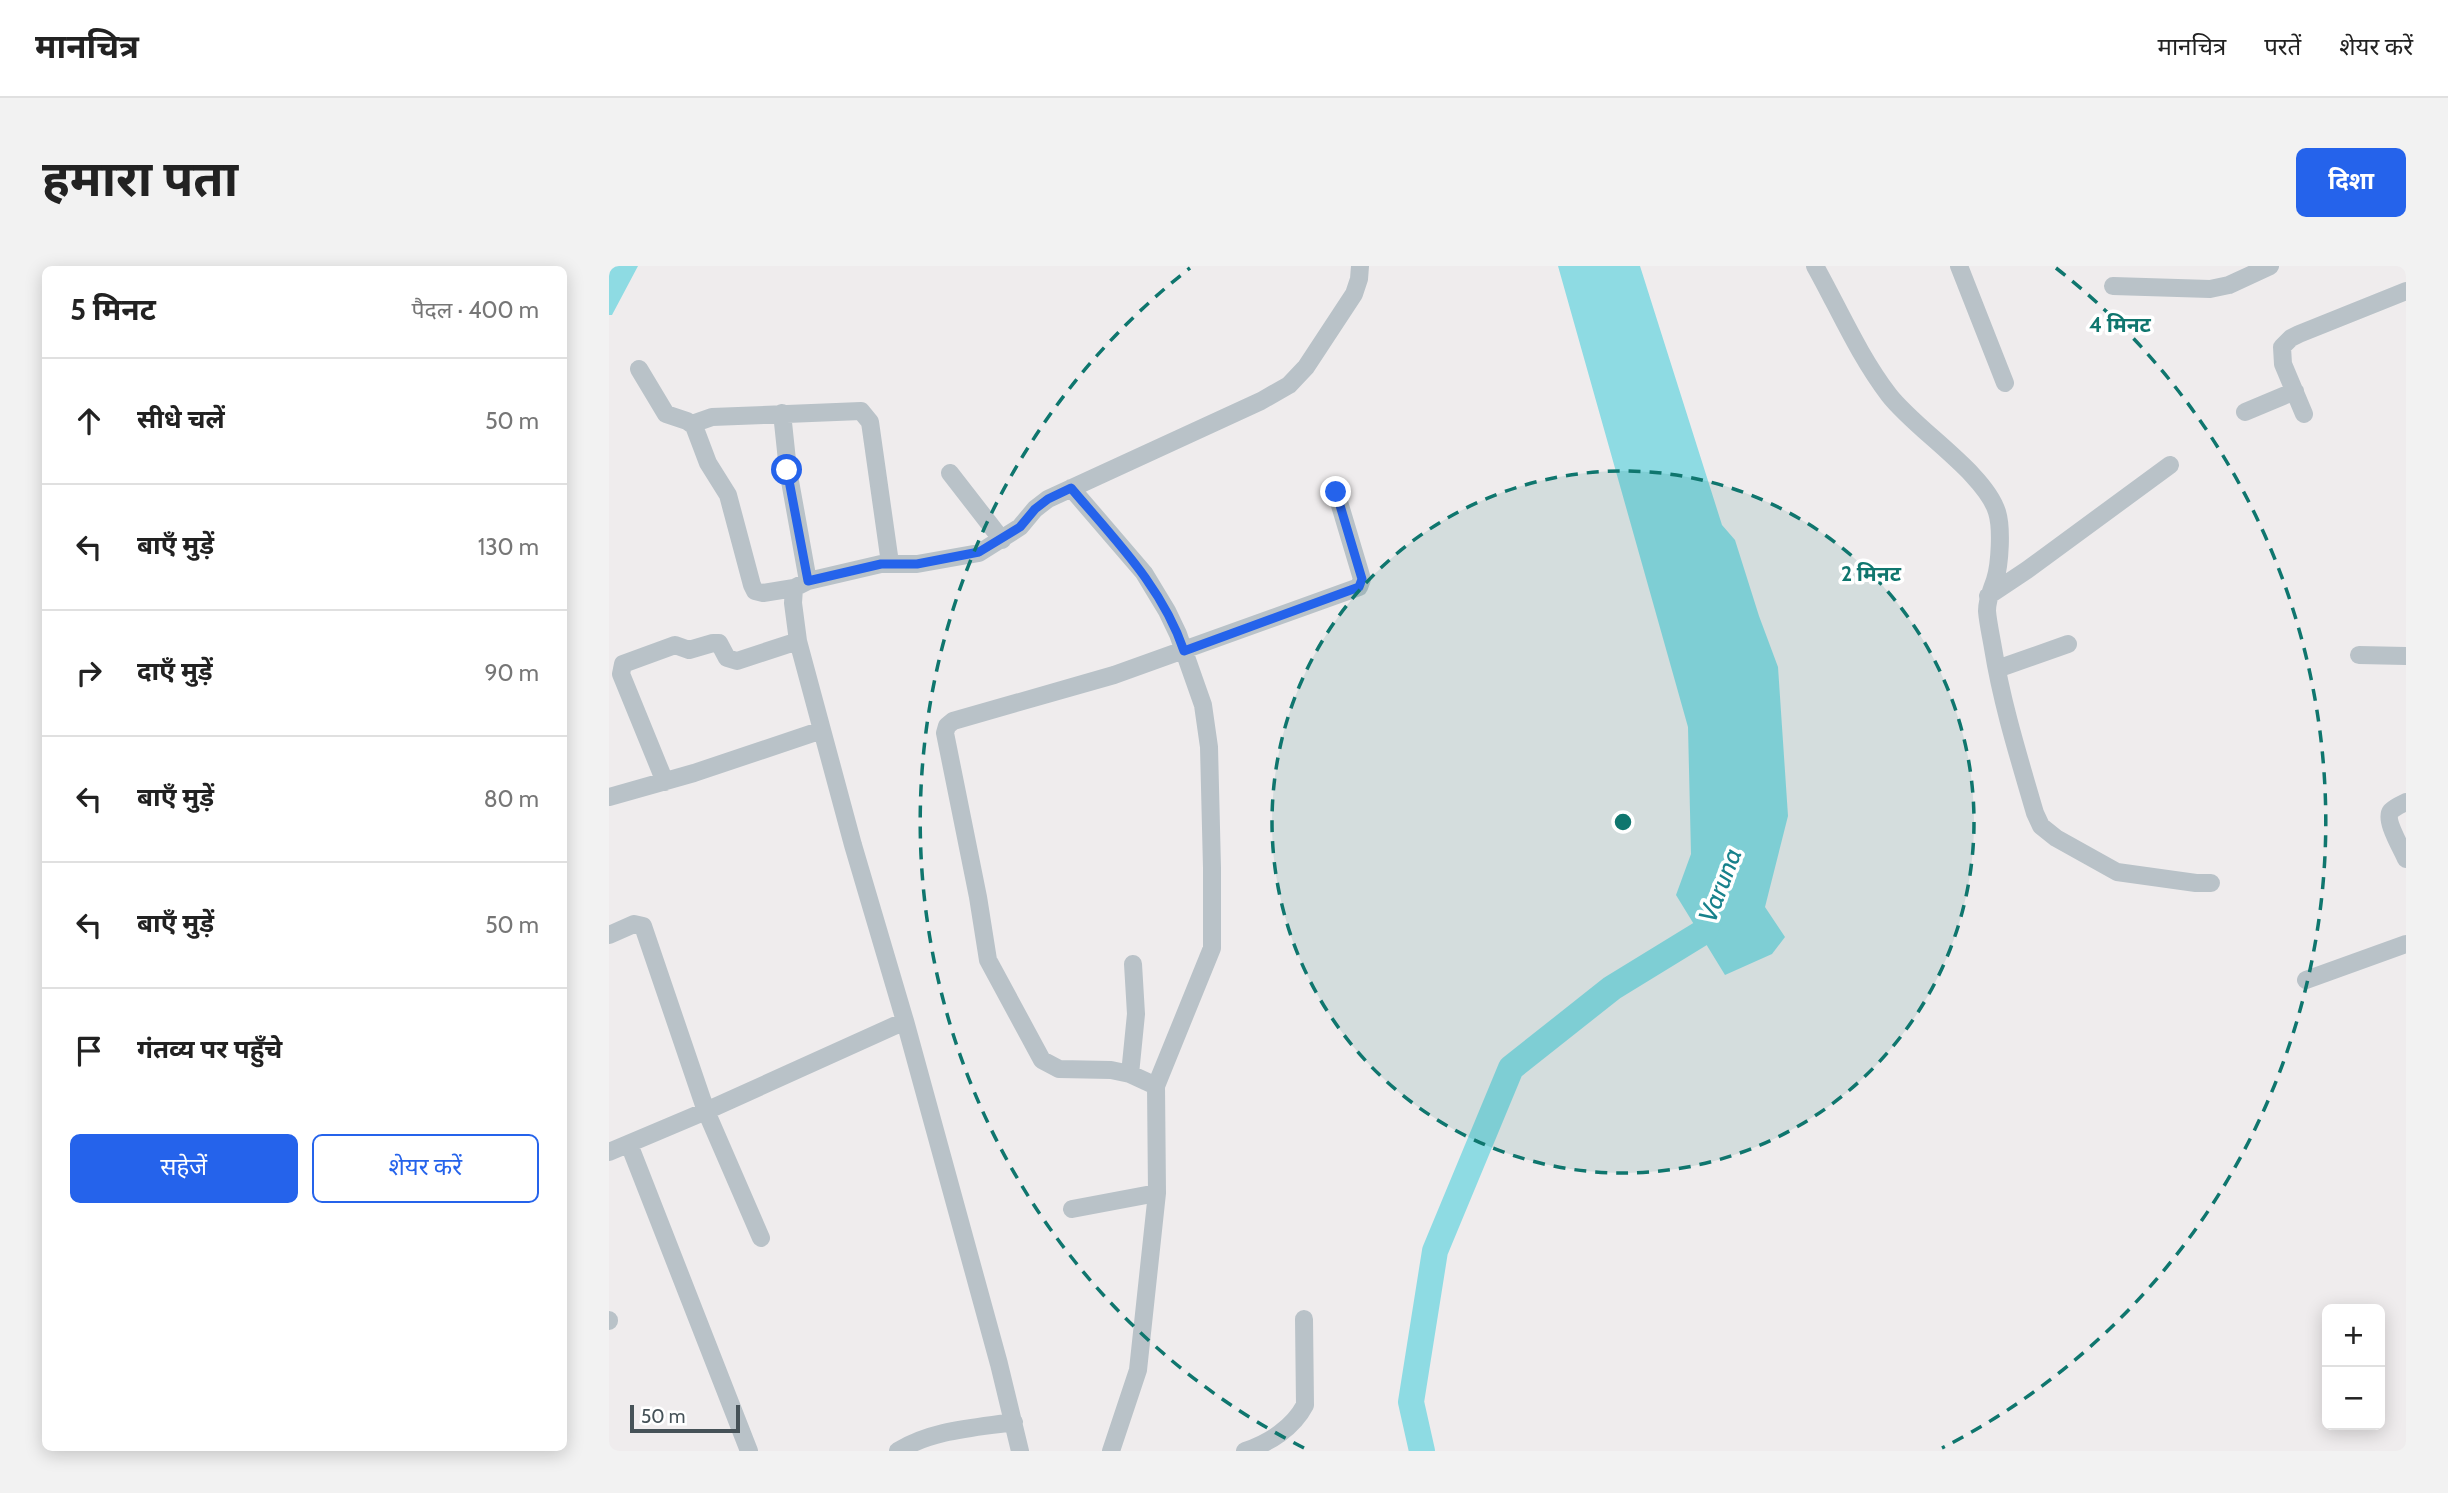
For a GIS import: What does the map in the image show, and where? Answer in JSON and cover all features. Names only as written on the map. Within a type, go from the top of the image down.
[{"type":"street","points":[[692,424],[708,463],[728,495],[755,591],[763,593],[890,563],[917,564],[967,556],[1002,540],[1020,527],[1035,509],[1048,499],[1261,401],[1289,385],[1306,366],[1354,294],[1360,266]]},
{"type":"street","points":[[1815,266],[1890,396],[1972,475],[1997,511],[2000,534],[1995,579],[1988,596],[1987,612],[2009,722],[2041,826],[2056,838],[2117,872],[2211,883]]},
{"type":"street","points":[[1959,266],[2005,383]]},
{"type":"street","points":[[2113,286],[2210,289],[2229,285],[2270,266]]},
{"type":"street","points":[[2304,414],[2281,356],[2282,347],[2291,338],[2406,291]]},
{"type":"street","points":[[639,369],[666,414],[692,424],[712,417],[782,413],[861,411],[867,415],[890,563]]},
{"type":"street","points":[[2245,412],[2295,391]]},
{"type":"street","points":[[782,413],[801,584],[793,603],[798,641],[853,845],[905,1021],[1020,1451]]},
{"type":"street","points":[[1988,596],[2170,465]]},
{"type":"street","points":[[950,473],[1002,540]]},
{"type":"street","points":[[1071,488],[1144,573],[1167,611],[1203,705],[1209,747],[1212,948],[1156,1086],[1157,1192],[1138,1370],[1111,1451]]},
{"type":"street","points":[[1156,1086],[1130,1074],[1111,1070],[1059,1069],[1042,1060],[988,960],[945,733],[947,726],[953,721],[1114,675],[1359,587],[1362,579],[1336,492]]},
{"type":"street","points":[[665,782],[621,674],[623,664],[675,645],[689,650],[713,643],[722,646],[727,658],[737,661],[798,641]]},
{"type":"street","points":[[1997,669],[2068,644]]},
{"type":"street","points":[[2359,655],[2406,656]]},
{"type":"street","points":[[609,797],[665,782],[823,730]]},
{"type":"street","points":[[2406,802],[2389,816],[2406,859]]},
{"type":"street","points":[[609,935],[634,924],[643,926],[706,1111],[761,1238]]},
{"type":"street","points":[[2307,980],[2406,944]]},
{"type":"street","points":[[1130,1074],[1136,1014],[1133,964]]},
{"type":"street","points":[[609,1152],[905,1021]]},
{"type":"street","points":[[629,1144],[749,1451]]},
{"type":"street","points":[[1072,1209],[1157,1192]]},
{"type":"street","points":[[1245,1451],[1260,1446],[1282,1432],[1300,1415],[1305,1405],[1304,1319]]},
{"type":"street","points":[[898,1451],[931,1435],[1014,1422]]},
{"type":"water","points":[[609,266],[638,266],[612,315],[609,315]]},
{"type":"water","points":[[1558,266],[1640,266],[1722,525],[1735,540],[1778,667],[1788,816],[1765,907],[1785,937],[1772,954],[1725,975],[1676,895],[1691,854],[1688,727]]},
{"type":"waterway","name":"Varuna","points":[[1422,1451],[1411,1402],[1435,1251],[1511,1068],[1612,988],[1705,931],[1715,902]]},
{"type":"route","points":[[787,470],[808,581],[881,564],[917,564],[979,552],[1020,527],[1035,509],[1048,499],[1071,488],[1144,573],[1167,611],[1184,651],[1359,587],[1362,579],[1336,492]]}]
